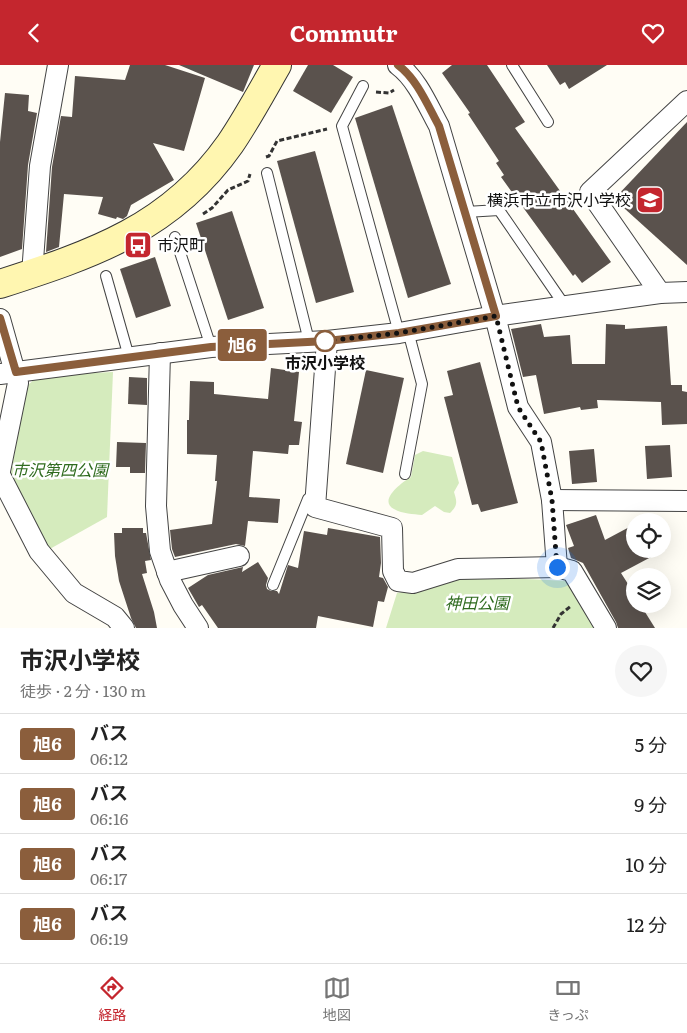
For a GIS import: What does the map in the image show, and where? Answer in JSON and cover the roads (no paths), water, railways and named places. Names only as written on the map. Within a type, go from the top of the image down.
[{"type":"street","points":[[32,274],[40,166],[58,65]]},
{"type":"street","points":[[0,285],[95,251],[126,237],[145,226],[180,200],[196,185],[230,144],[277,65]]},
{"type":"street","points":[[407,70],[439,126],[496,316],[518,407],[541,442],[552,500],[557,567]]},
{"type":"street","points":[[660,293],[590,192],[687,101]]},
{"type":"street","points":[[8,373],[211,347],[318,341],[403,332],[565,306],[660,293],[687,292]]},
{"type":"street","points":[[0,319],[8,373],[18,383],[0,471]]},
{"type":"street","points":[[318,341],[315,507],[392,528],[393,571],[398,581],[413,583],[458,569],[557,567],[572,571],[606,628]]},
{"type":"street","points":[[160,353],[156,506],[160,551],[183,605],[198,628]]},
{"type":"street","points":[[0,475],[39,551],[74,593],[115,617],[124,628]]},
{"type":"street","points":[[552,500],[687,501]]},
{"type":"street","points":[[168,572],[239,556]]},
{"type":"lane","points":[[512,65],[548,122]]},
{"type":"lane","points":[[361,91],[342,126],[403,332],[422,384],[405,474]]},
{"type":"lane","points":[[267,173],[318,341]]},
{"type":"lane","points":[[466,212],[499,210],[565,306]]},
{"type":"lane","points":[[175,237],[211,347]]},
{"type":"lane","points":[[106,276],[129,357]]},
{"type":"lane","points":[[273,585],[308,499],[316,493]]},
{"type":"place","name":"横浜市立市沢小学校","points":[[650,200]]},
{"type":"place","name":"市沢町","points":[[138,245]]},
{"type":"place","name":"市沢小学校","points":[[325,341]]},
{"type":"park label","name":"市沢第四公園","points":[[60,470]]},
{"type":"park label","name":"神田公園","points":[[477,603]]}]
